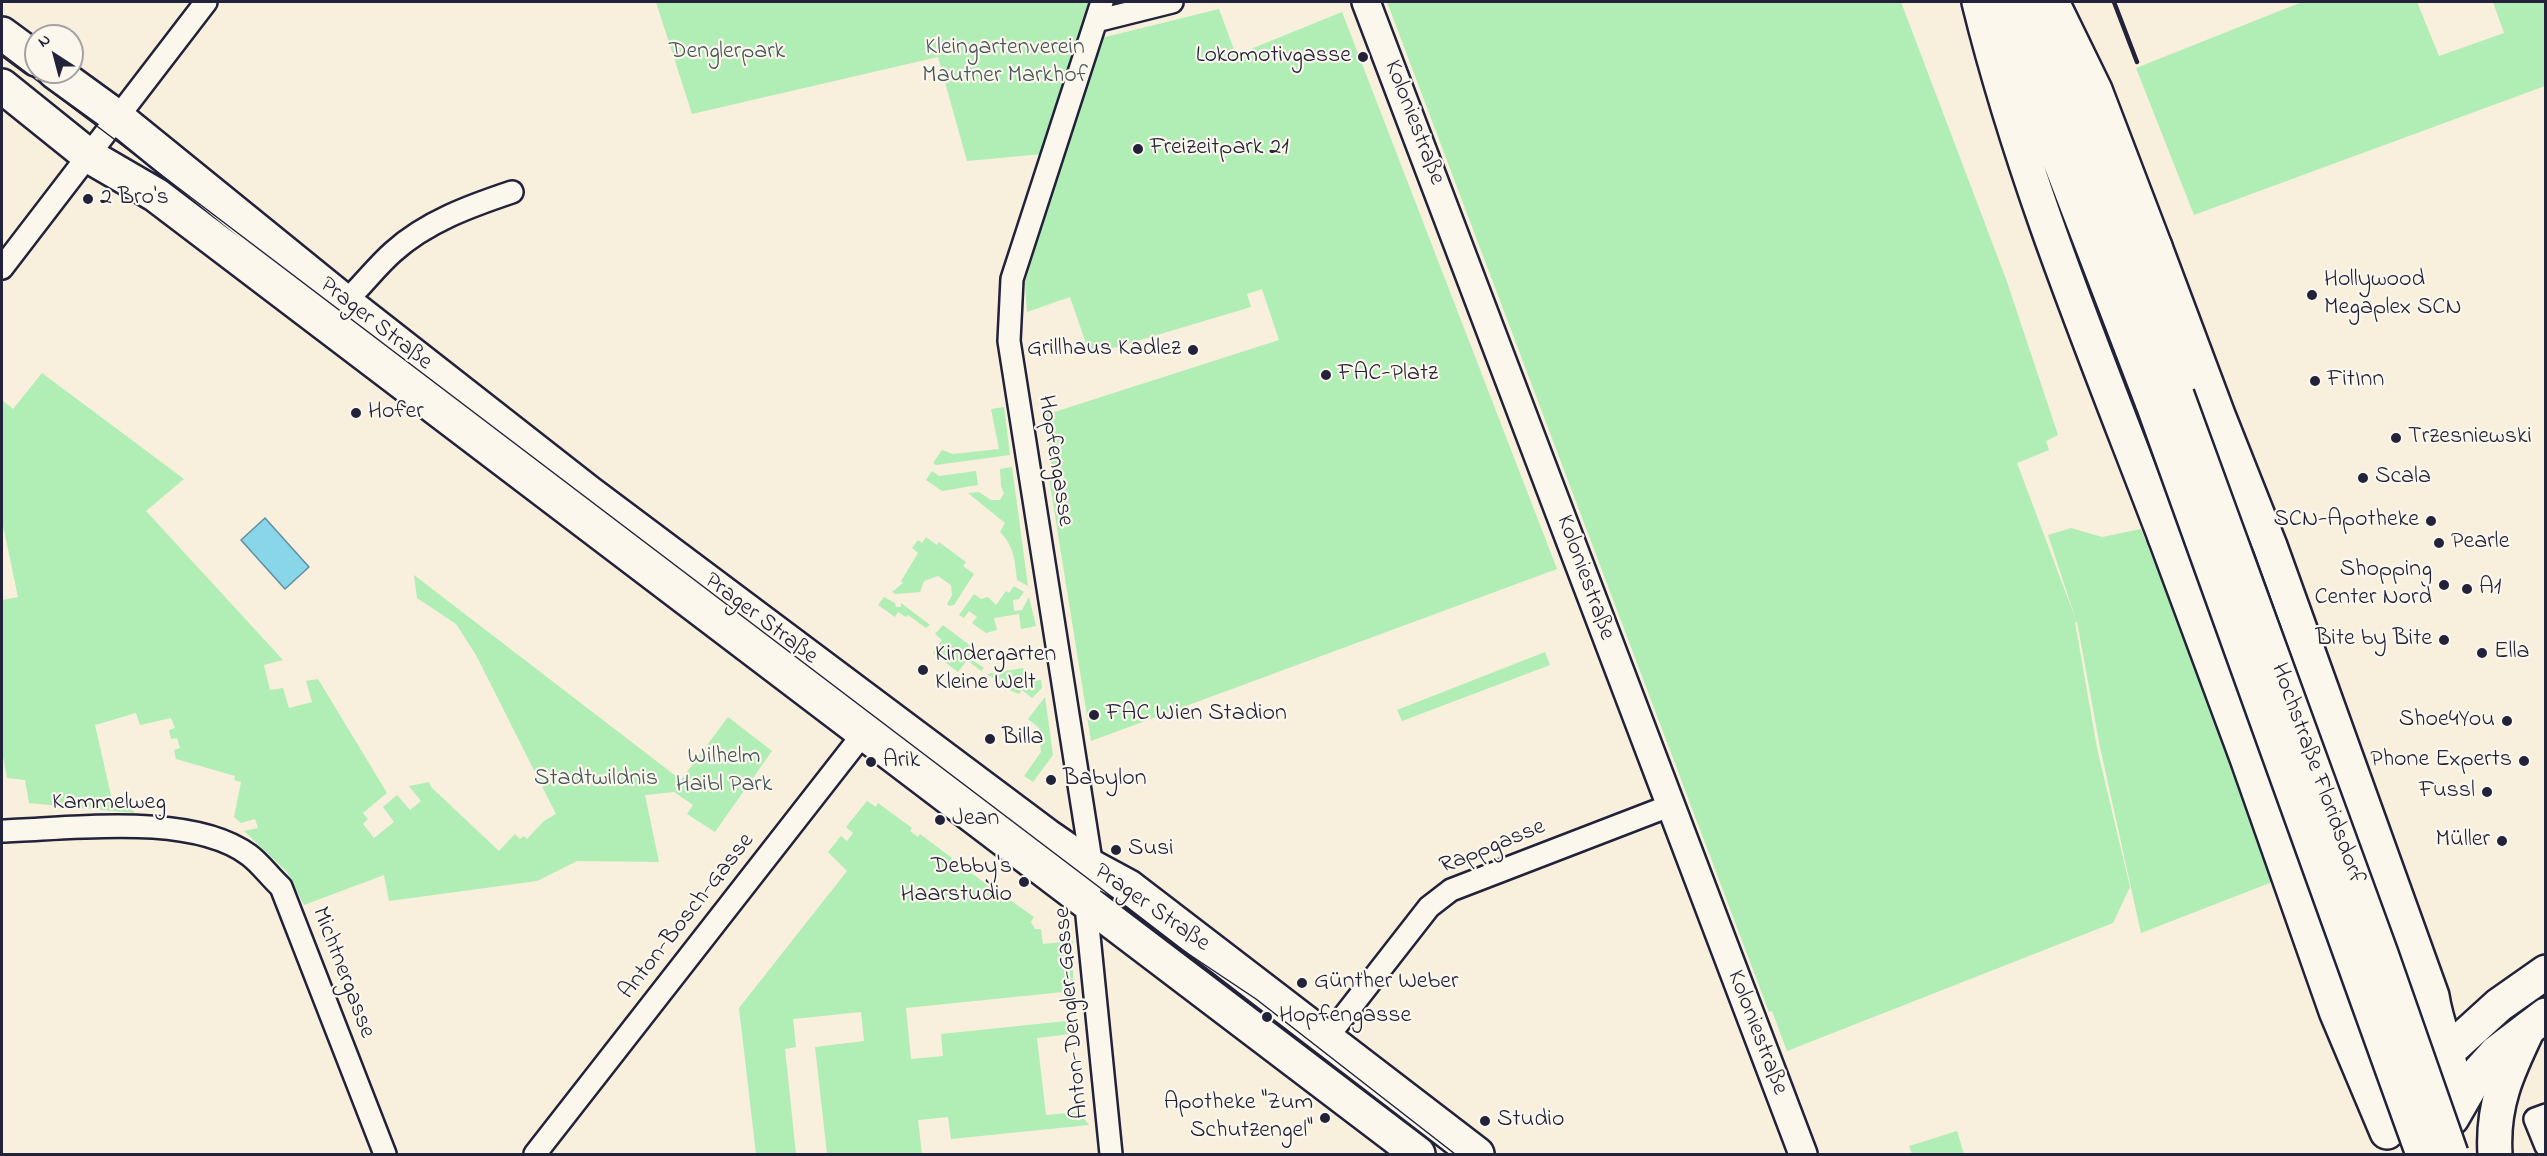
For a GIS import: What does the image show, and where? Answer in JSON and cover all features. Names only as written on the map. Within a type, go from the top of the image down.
[{"type":"main road","points":[[1978,2],[1994,64],[2032,182],[2247,758],[2336,1011],[2353,1049],[2355,1061],[2369,1087],[2385,1143]]},
{"type":"main road","points":[[1999,2],[2165,400]]},
{"type":"main road","points":[[2027,2],[2165,400]]},
{"type":"main road","points":[[2052,2],[2095,90],[2218,415],[2253,498],[2432,996],[2436,1023],[2447,1052],[2444,1092],[2449,1155]]},
{"type":"main road","points":[[2,34],[24,50]]},
{"type":"main road","name":"Prager Straße","points":[[72,84],[117,117],[345,302],[589,493],[872,722],[1087,904],[1299,1062],[1418,1155]]},
{"type":"main road","name":"Prager Straße","points":[[2,86],[89,156],[156,195],[872,722],[1092,867],[1123,883],[1477,1155]]},
{"type":"main road","name":"Hochstraße Floridsdorf","points":[[2165,400],[2423,1155]]},
{"type":"main road","name":"Hochstraße Floridsdorf","points":[[2165,400],[2381,954],[2449,1155]]},
{"type":"main road","points":[[2447,1052],[2499,1005],[2546,972]]},
{"type":"main road","points":[[2432,996],[2451,1007],[2467,1011],[2499,1005]]},
{"type":"main road","points":[[2385,1143],[2396,1108],[2444,1092],[2537,1022]]},
{"type":"main road","points":[[2495,1155],[2495,1114],[2499,1094],[2537,1022]]},
{"type":"main road","points":[[1299,1062],[1326,1040]]},
{"type":"main road","points":[[2353,1049],[2364,1056],[2382,1075],[2444,1092]]},
{"type":"main road","points":[[2415,1155],[2444,1092]]},
{"type":"street","points":[[2,268],[206,2]]},
{"type":"street","points":[[1099,11],[1172,2]]},
{"type":"street","name":"Koloniestraße","points":[[1366,2],[1669,807],[1803,1155]]},
{"type":"street","name":"Hopfengasse","points":[[1092,867],[1009,341],[1012,279],[1099,11]]},
{"type":"street","points":[[345,302],[393,252],[429,226],[476,204],[512,192]]},
{"type":"street","points":[[2165,537],[2177,524],[2238,498],[2253,498]]},
{"type":"street","name":"Anton-Bosch-Gasse","points":[[535,1155],[872,722]]},
{"type":"street","name":"Rappgasse","points":[[1326,1040],[1429,906],[1451,890],[1669,807]]},
{"type":"street","name":"Kammelweg","points":[[2,831],[156,826],[215,837]]},
{"type":"street","name":"Michtnergasse","points":[[215,837],[248,854],[281,888],[385,1155]]},
{"type":"street","name":"Anton-Dengler-Gasse","points":[[1092,867],[1087,904],[1090,961],[1111,1155]]},
{"type":"street","points":[[2540,1117],[2546,1146]]},
{"type":"green space","points":[[656,2],[1090,2],[1043,154],[967,161],[938,57],[692,114]]},
{"type":"green space","points":[[1387,2],[1901,2],[2006,279],[2058,435],[2046,441],[2049,450],[2017,463],[2076,620],[2048,535],[2071,528],[2102,537],[2141,529],[2280,879],[2141,933],[2100,747],[2077,622],[2075,622],[2097,748],[2130,887],[2113,923],[1787,1051],[1772,1011],[1769,1012]]},
{"type":"green space","points":[[2302,2],[2417,2],[2439,56],[2504,33],[2493,2],[2545,2],[2545,86],[2194,215],[2136,68]]},
{"type":"green space","name":"FAC-Platz","points":[[1219,9],[1236,55],[1342,12],[1557,569],[1091,741],[1049,478],[1053,476],[1045,415],[1279,340],[1262,289],[1247,294],[1251,307],[1090,355],[1070,297],[1027,312],[1025,283],[1097,39]]},
{"type":"green space","points":[[42,373],[184,479],[146,511],[283,660],[264,665],[270,690],[283,688],[289,708],[312,702],[306,681],[318,679],[387,793],[363,813],[368,819],[363,824],[374,838],[394,822],[383,807],[397,795],[410,810],[421,801],[409,786],[429,782],[431,787],[499,851],[515,834],[520,839],[524,836],[527,839],[544,821],[556,814],[476,655],[456,624],[417,598],[414,575],[681,780],[728,717],[772,751],[715,832],[687,814],[693,805],[674,792],[645,795],[659,862],[577,861],[537,881],[389,901],[384,875],[304,905],[287,872],[244,831],[258,828],[255,819],[241,823],[234,817],[241,782],[234,780],[235,776],[176,759],[174,750],[180,748],[177,738],[171,739],[169,730],[175,728],[171,718],[140,725],[136,713],[95,725],[112,800],[131,798],[134,813],[29,803],[25,780],[7,778],[2,751],[2,600],[18,597],[2,521],[2,400],[13,409]]},
{"type":"green space","points":[[1004,407],[1010,455],[936,465],[933,463],[942,450],[953,454],[999,449],[991,409]]},
{"type":"green space","points":[[1012,467],[1028,586],[1017,580],[1011,548],[1000,532],[1005,523],[968,493],[979,492],[991,500],[1000,500],[1004,493],[1001,486],[1000,469]]},
{"type":"green space","points":[[932,471],[939,476],[976,471],[978,485],[942,491],[926,480]]},
{"type":"green space","points":[[926,537],[937,545],[939,542],[966,562],[963,566],[974,574],[954,605],[947,604],[952,595],[951,585],[938,576],[924,581],[920,592],[896,594],[892,592],[903,583],[901,581],[918,553],[912,548],[918,540],[922,543]]},
{"type":"green space","points":[[1014,586],[1024,592],[1019,599],[1013,600],[1014,611],[1022,610],[1029,597],[1036,626],[1021,629],[1019,614],[994,618],[997,630],[986,633],[972,623],[977,617],[969,611],[964,618],[959,615],[974,594],[981,599],[988,597],[996,605],[1006,591],[1009,593]]},
{"type":"green space","points":[[884,597],[895,603],[896,607],[901,607],[901,603],[930,625],[926,628],[908,615],[906,617],[898,612],[895,617],[878,605]]},
{"type":"green space","points":[[943,625],[972,647],[974,661],[984,668],[981,671],[967,660],[958,672],[933,653],[942,640],[935,634]]},
{"type":"green space","points":[[1545,652],[1550,665],[1402,721],[1397,710]]},
{"type":"green space","points":[[1023,668],[1025,682],[1041,680],[1042,688],[1032,698],[1022,690],[1019,694],[1007,689],[1005,692],[1005,687],[987,674]]},
{"type":"green space","points":[[1045,697],[1053,755],[1033,782],[1024,776],[1041,752],[1039,728],[1028,719]]},
{"type":"green space","points":[[867,801],[876,807],[878,803],[912,828],[910,831],[918,837],[920,834],[952,858],[949,863],[959,869],[962,866],[993,889],[990,893],[999,899],[1003,895],[1034,917],[1031,922],[1035,929],[1041,929],[1043,944],[1073,941],[1073,991],[906,1008],[911,1059],[943,1056],[941,1034],[1076,1020],[1071,1034],[1037,1038],[1046,1115],[1079,1112],[1089,1125],[951,1139],[948,1117],[918,1120],[922,1154],[827,1154],[815,1047],[864,1041],[861,1012],[793,1019],[796,1047],[785,1049],[796,1154],[756,1154],[739,1008],[847,871],[828,852],[841,836],[847,841],[853,833],[846,827]]},
{"type":"green space","points":[[1957,1131],[1964,1154],[1912,1154],[1909,1146]]},
{"type":"water","points":[[265,518],[309,567],[285,589],[241,540]]},
{"type":"tram line","points":[[2,54],[1178,947],[1256,999],[1455,1154]]},
{"type":"railway","points":[[2114,2],[2137,62]]},
{"type":"place","name":"Lokomotivgasse","points":[[1363,57]]},
{"type":"place","name":"Freizeitpark 21","points":[[1138,149]]},
{"type":"place","name":"2 Bro's","points":[[88,199]]},
{"type":"place","name":"Hollywood Megaplex SCN","points":[[2312,295]]},
{"type":"place","name":"Grillhaus Kadlez","points":[[1193,350]]},
{"type":"place","name":"FAC-Platz","points":[[1326,375]]},
{"type":"place","name":"FitInn","points":[[2315,381]]},
{"type":"place","name":"Hofer","points":[[356,413]]},
{"type":"place","name":"Trzesniewski","points":[[2396,438]]},
{"type":"place","name":"Scala","points":[[2363,478]]},
{"type":"place","name":"SCN-Apotheke","points":[[2431,521]]},
{"type":"place","name":"Pearle","points":[[2439,543]]},
{"type":"place","name":"Shopping Center Nord","points":[[2444,585]]},
{"type":"place","name":"A1","points":[[2467,589]]},
{"type":"place","name":"Bite by Bite","points":[[2444,640]]},
{"type":"place","name":"Ella","points":[[2482,653]]},
{"type":"place","name":"Kindergarten Kleine Welt","points":[[923,670]]},
{"type":"place","name":"FAC Wien Stadion","points":[[1094,715]]},
{"type":"place","name":"Shoe4You","points":[[2507,721]]},
{"type":"place","name":"Billa","points":[[990,739]]},
{"type":"place","name":"Phone Experts","points":[[2524,761]]},
{"type":"place","name":"Arik","points":[[871,762]]},
{"type":"place","name":"Babylon","points":[[1051,780]]},
{"type":"place","name":"Fussl","points":[[2487,792]]},
{"type":"place","name":"Jean","points":[[940,820]]},
{"type":"place","name":"Müller","points":[[2502,841]]},
{"type":"place","name":"Susi","points":[[1116,850]]},
{"type":"place","name":"Debby's Haarstudio","points":[[1024,882]]},
{"type":"place","name":"Günther Weber","points":[[1302,983]]},
{"type":"place","name":"Hopfengasse","points":[[1267,1017]]},
{"type":"place","name":"Apotheke \"Zum Schutzengel\"","points":[[1325,1118]]},
{"type":"place","name":"Studio","points":[[1485,1121]]},
{"type":"park label","name":"Denglerpark","points":[[727,53]]},
{"type":"park label","name":"Kleingartenverein Mautner Markhof","points":[[1005,63]]},
{"type":"park label","name":"Wilhelm Haibl Park","points":[[724,772]]},
{"type":"park label","name":"Stadtwildnis","points":[[596,780]]}]
